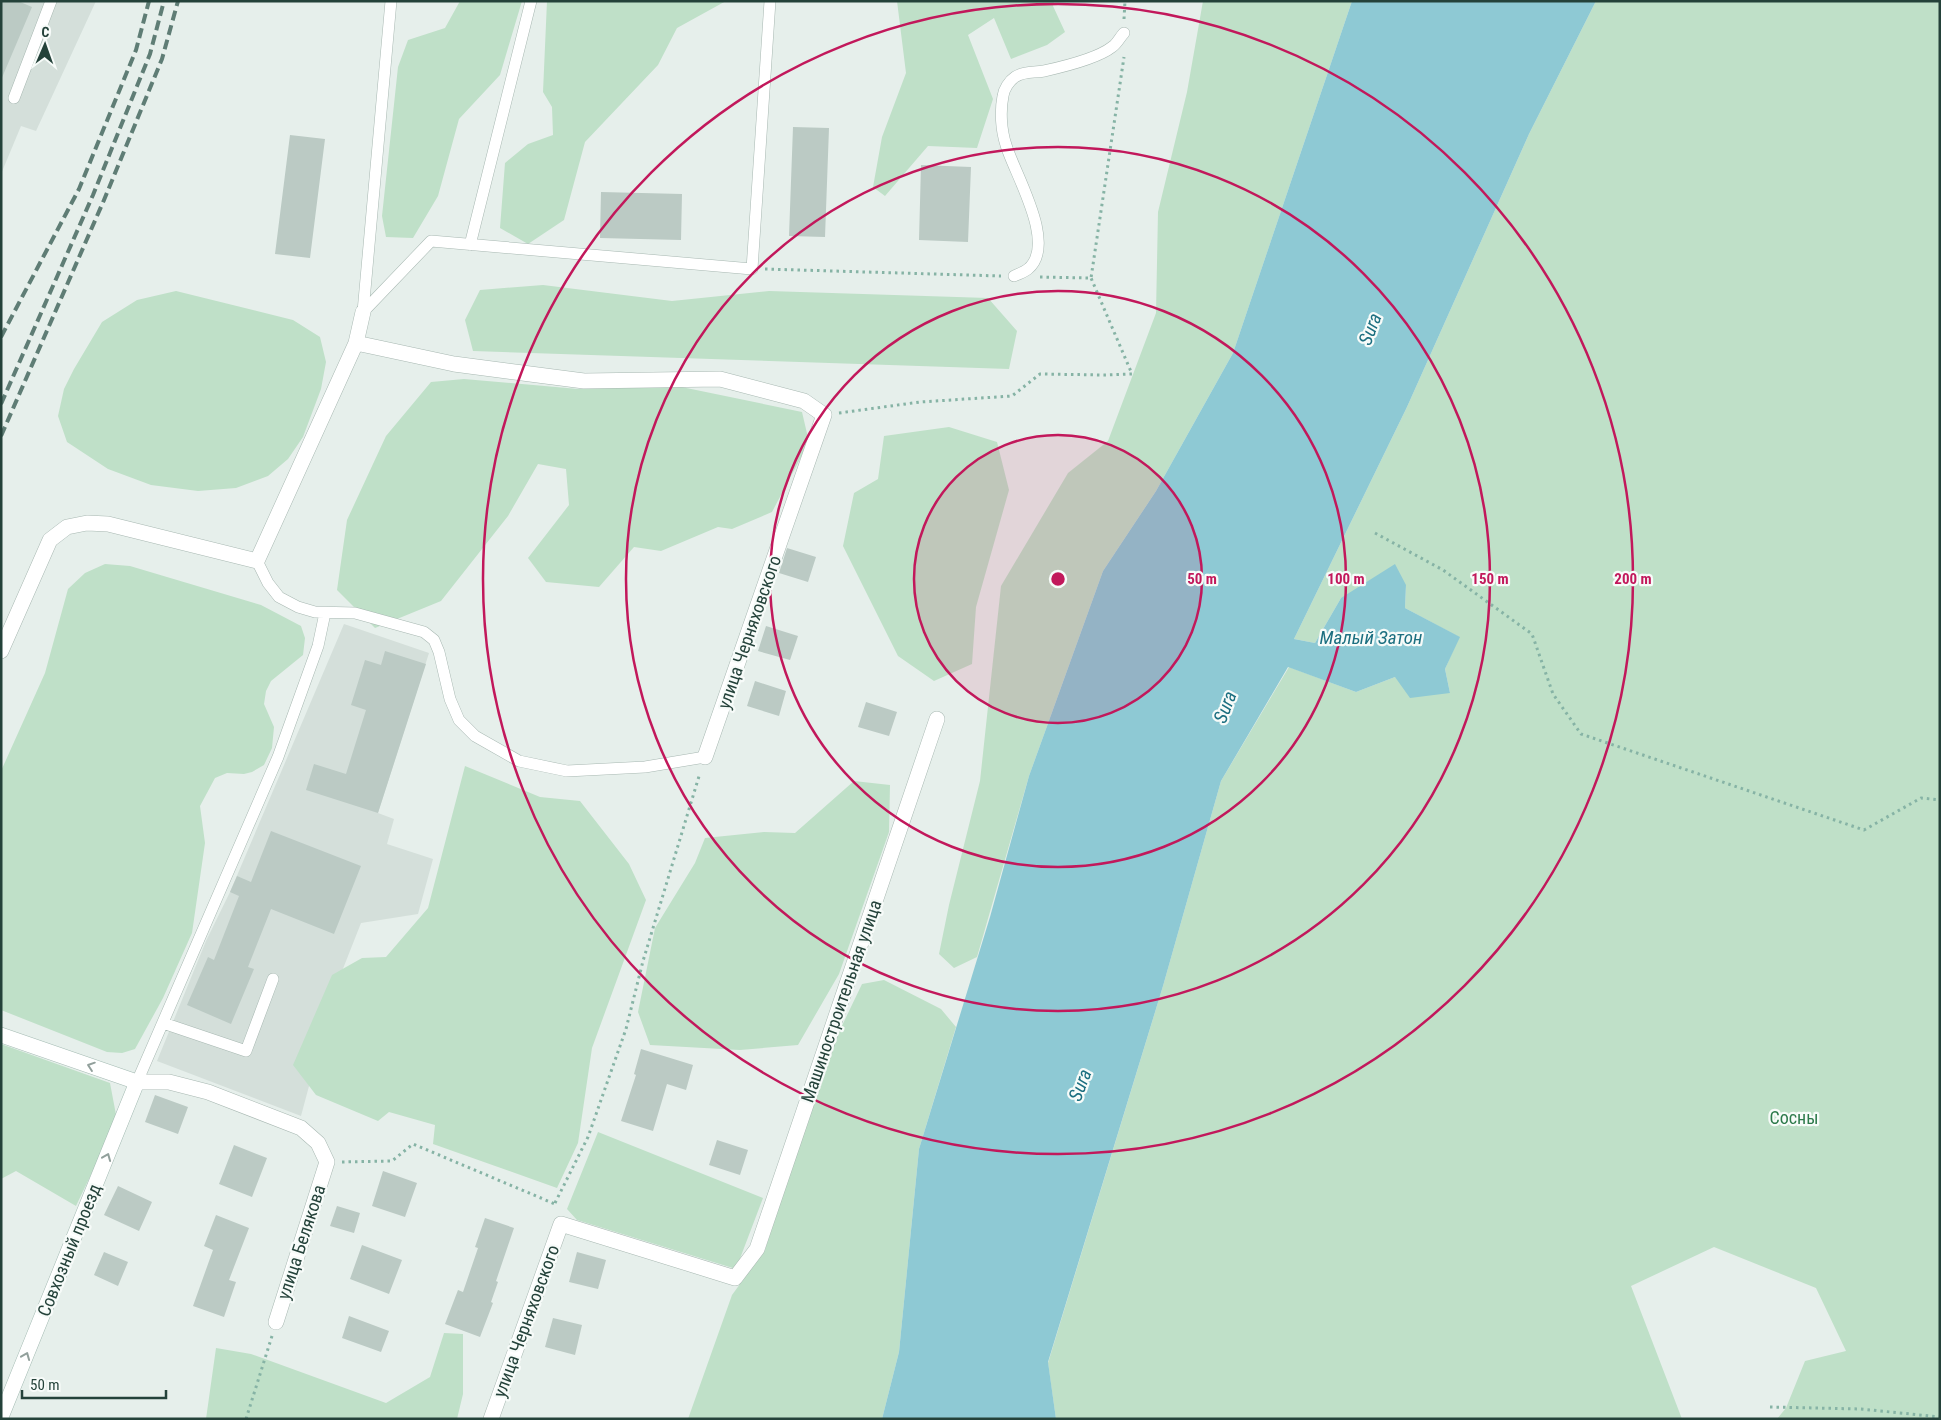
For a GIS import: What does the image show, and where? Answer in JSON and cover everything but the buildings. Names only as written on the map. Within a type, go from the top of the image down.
[{"type":"street","points":[[1,652],[50,540],[67,527],[87,522],[108,524],[257,561],[356,343],[362,312]]},
{"type":"street","points":[[356,343],[454,364],[584,381],[720,379],[804,400],[824,415]]},
{"type":"street","name":"улица Черняховского","points":[[705,758],[824,415]]},
{"type":"street","name":"Машиностроительная улица","points":[[561,1224],[735,1278],[757,1249],[937,719]]},
{"type":"street","points":[[1,1035],[138,1082],[169,1082],[208,1092],[301,1128],[318,1143],[326,1162]]},
{"type":"street","name":"Совхозный проезд","points":[[1,1417],[138,1082]]},
{"type":"street","name":"улица Белякова","points":[[276,1322],[326,1162]]},
{"type":"street","name":"улица Черняховского","points":[[491,1419],[561,1224]]},
{"type":"lane","points":[[14,98],[51,1]]},
{"type":"lane","points":[[362,312],[391,1]]},
{"type":"lane","points":[[470,245],[531,1]]},
{"type":"lane","points":[[362,312],[431,241],[752,269],[770,1]]},
{"type":"lane","points":[[1014,276],[1028,269],[1035,260],[1038,243],[1033,210],[1006,146],[1002,129],[1005,88],[1014,78],[1023,73],[1043,71],[1089,59],[1112,47],[1124,33]]},
{"type":"lane","points":[[257,561],[268,583],[279,598],[298,607],[315,612],[355,613],[424,632],[434,640],[440,652],[450,699],[459,720],[475,736],[519,761],[567,771],[645,767],[705,758]]},
{"type":"lane","points":[[138,1082],[278,757],[318,646],[325,612]]},
{"type":"lane","points":[[163,1023],[246,1051],[273,979]]},
{"type":"path","points":[[824,415],[920,402],[1012,396],[1040,374],[1132,374],[1090,278],[1124,63],[1125,1]]},
{"type":"path","points":[[752,269],[1090,278]]},
{"type":"path","points":[[1375,533],[1443,570],[1532,634],[1553,694],[1581,734],[1864,830],[1921,798],[1940,800]]},
{"type":"path","points":[[561,1224],[555,1203],[588,1137],[626,1029],[643,961],[705,758]]},
{"type":"path","points":[[326,1162],[392,1160],[413,1144],[555,1203]]},
{"type":"path","points":[[246,1419],[276,1322]]},
{"type":"path","points":[[1770,1407],[1861,1409],[1940,1417]]},
{"type":"shaded area","points":[[1,1],[96,1],[36,131],[21,126],[1,174]]},
{"type":"shaded area","points":[[344,624],[429,653],[378,813],[394,819],[387,844],[433,859],[418,914],[361,923],[335,989],[301,1116],[157,1061],[206,941],[230,892]]},
{"type":"green space","points":[[460,1],[522,1],[500,75],[459,119],[438,196],[413,238],[386,237],[382,216],[398,67],[408,40],[445,28]]},
{"type":"green space","points":[[547,1],[726,1],[677,28],[658,65],[585,142],[564,220],[528,244],[500,228],[505,163],[528,144],[553,135],[552,107],[543,92]]},
{"type":"green space","points":[[897,1],[1054,1],[1053,6],[1065,32],[1047,45],[1011,59],[994,18],[968,35],[993,99],[977,148],[928,146],[885,196],[873,187],[882,137],[906,73]]},
{"type":"green space","points":[[1203,1],[1352,1],[1233,353],[1156,491],[1103,571],[1029,776],[977,957],[954,968],[939,954],[949,905],[980,781],[1001,586],[1068,473],[1108,441],[1156,313],[1158,212],[1187,92]]},
{"type":"green space","name":"Сосны","points":[[1596,1],[1940,1],[1940,1419],[1777,1419],[1786,1408],[1805,1361],[1846,1351],[1816,1288],[1714,1247],[1631,1286],[1682,1419],[1056,1419],[1048,1363],[1163,986],[1221,781],[1289,667],[1356,692],[1395,677],[1450,693],[1445,669],[1459,637],[1405,608],[1406,585],[1341,598],[1315,643],[1294,639],[1407,407],[1529,134]]},
{"type":"green space","points":[[543,285],[672,301],[769,291],[988,298],[1017,331],[1009,369],[473,351],[465,320],[480,290]]},
{"type":"green space","points":[[176,291],[293,320],[320,337],[326,362],[321,389],[303,437],[288,459],[268,476],[236,488],[198,491],[151,485],[108,469],[67,442],[58,416],[64,389],[102,322],[137,300]]},
{"type":"green space","points":[[464,379],[578,389],[667,384],[802,412],[809,442],[772,512],[732,529],[718,527],[661,551],[634,547],[599,587],[546,582],[528,558],[569,505],[566,469],[538,464],[508,516],[441,601],[375,628],[337,590],[347,520],[386,436],[431,382]]},
{"type":"green space","points":[[949,427],[997,442],[1009,490],[976,607],[972,664],[934,681],[898,656],[843,546],[854,493],[878,479],[884,436]]},
{"type":"green space","points":[[105,564],[130,566],[261,605],[301,626],[305,638],[303,655],[271,681],[266,691],[264,704],[274,727],[272,748],[264,765],[252,772],[244,774],[227,773],[215,778],[200,806],[205,843],[192,933],[163,998],[135,1049],[122,1053],[107,1052],[1,1010],[1,771],[45,673],[68,589],[85,573]]},
{"type":"green space","points":[[465,766],[540,797],[580,801],[629,864],[646,900],[592,1048],[578,1143],[557,1188],[433,1144],[435,1125],[389,1112],[378,1121],[316,1095],[293,1065],[332,975],[362,958],[386,957],[428,908]]},
{"type":"green space","points":[[854,781],[890,785],[889,832],[839,974],[798,1045],[740,1050],[650,1045],[638,1012],[655,928],[695,863],[705,838],[764,832],[795,833]]},
{"type":"green space","points":[[884,980],[941,1009],[956,1027],[919,1149],[899,1352],[882,1419],[688,1419],[732,1295],[765,1250],[815,1082],[862,984]]},
{"type":"green space","points":[[1,1044],[110,1083],[117,1120],[76,1206],[16,1171],[1,1179]]},
{"type":"green space","points":[[598,1132],[763,1198],[736,1269],[577,1220],[567,1209]]},
{"type":"green space","points":[[444,1333],[463,1334],[463,1394],[457,1419],[206,1419],[216,1348],[251,1354],[386,1403],[430,1377]]},
{"type":"water","points":[[1352,1],[1596,1],[1529,134],[1407,407],[1294,639],[1315,643],[1341,598],[1395,564],[1406,585],[1405,608],[1460,637],[1445,669],[1450,693],[1410,698],[1395,677],[1356,692],[1288,667],[1221,781],[1163,986],[1048,1362],[1056,1419],[882,1419],[899,1352],[919,1149],[990,917],[1029,776],[1103,571],[1156,491],[1233,353]]},
{"type":"railway","points":[[1,337],[79,189],[136,50],[149,1]]},
{"type":"railway","points":[[1,404],[93,195],[150,54],[164,1]]},
{"type":"railway","points":[[1,436],[104,200],[162,59],[178,1]]},
{"type":"water label","name":"Sura","points":[[1370,329]]},
{"type":"water label","name":"Малый Затон","points":[[1371,637]]},
{"type":"water label","name":"Sura","points":[[1225,707]]},
{"type":"water label","name":"Sura","points":[[1080,1085]]}]
